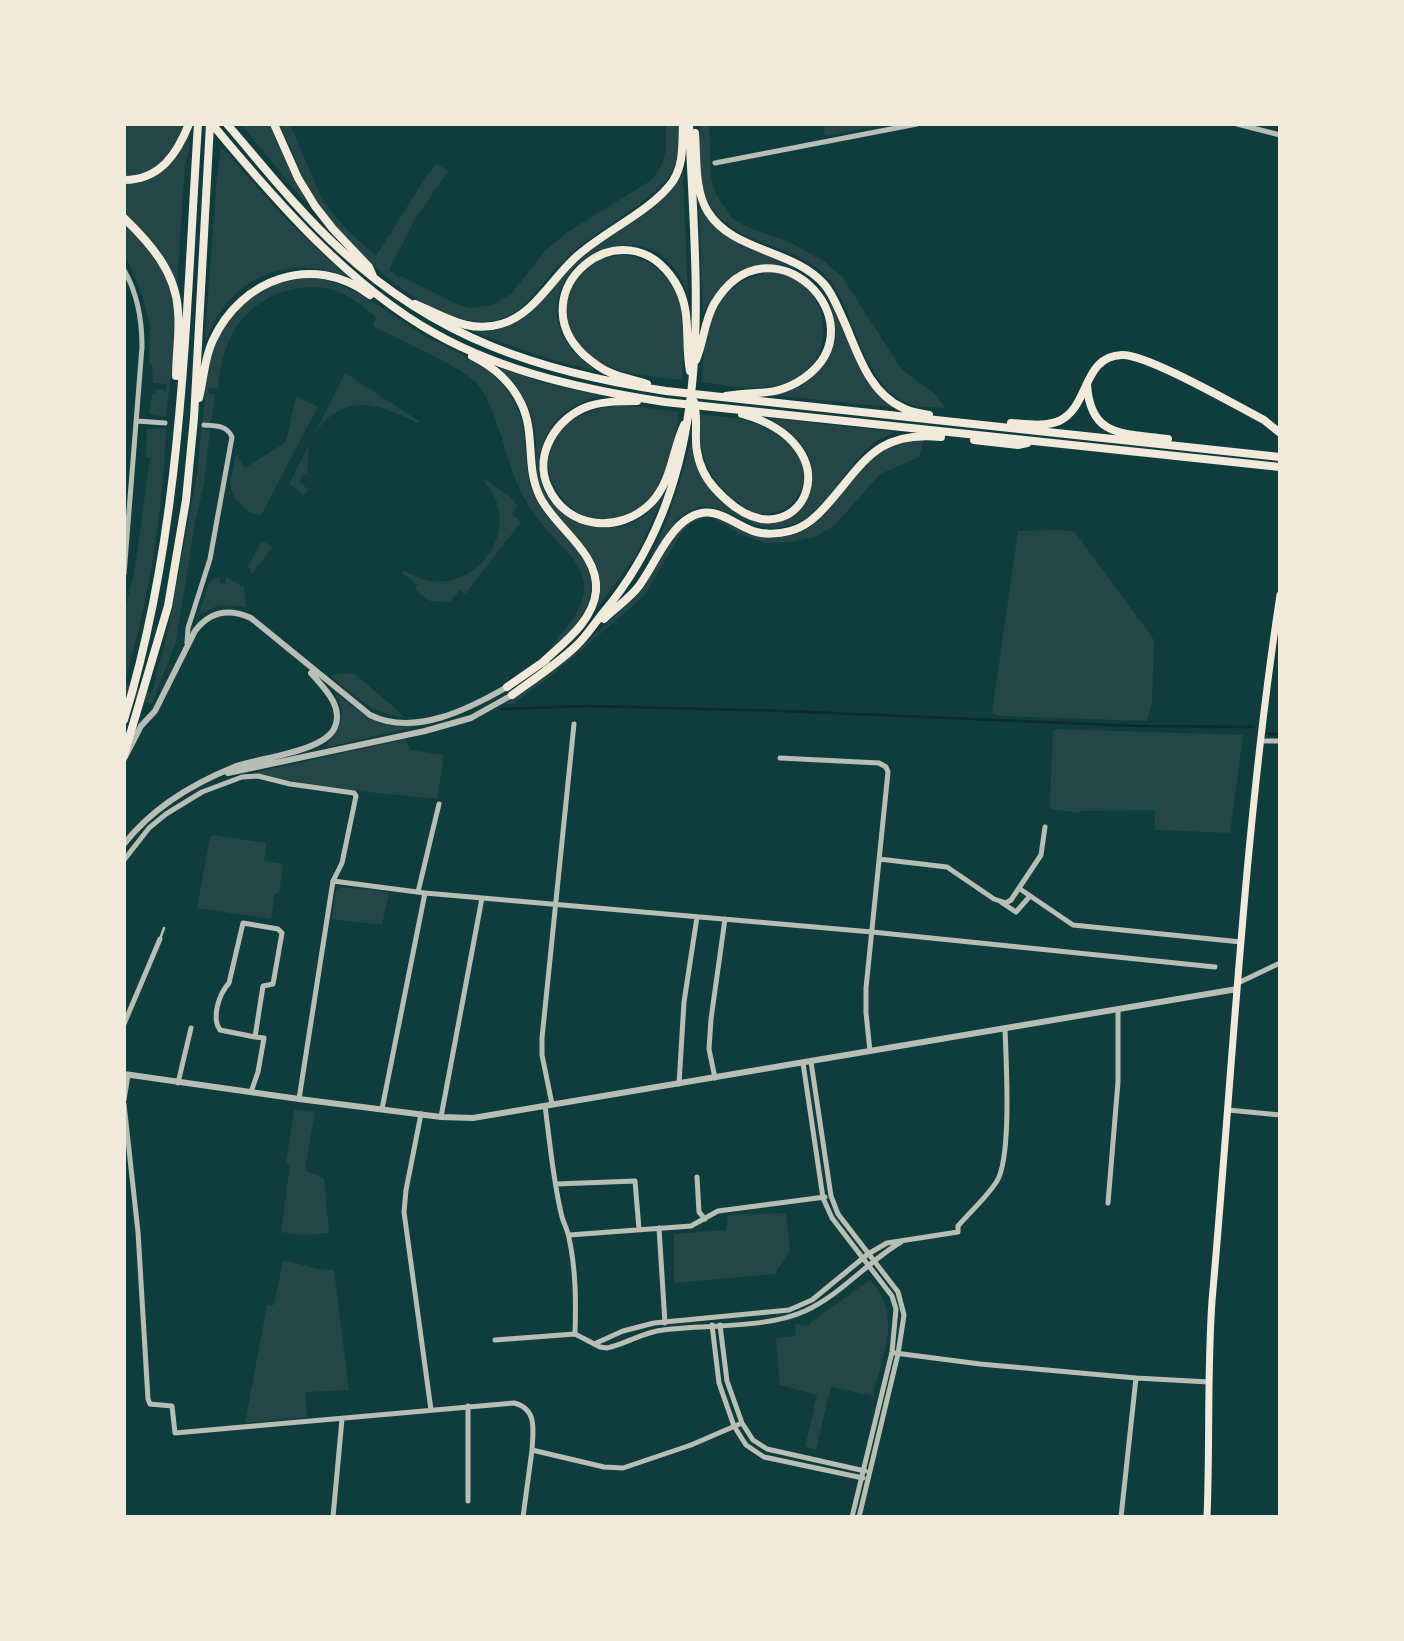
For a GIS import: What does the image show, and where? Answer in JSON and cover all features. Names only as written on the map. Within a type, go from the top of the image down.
[{"type":"highway","points":[[124,180],[150,175],[167,164],[183,140],[189,124]]},
{"type":"highway","points":[[205,124],[222,136]]},
{"type":"highway","points":[[211,124],[328,252],[367,287],[412,319]]},
{"type":"highway","points":[[124,757],[168,606],[186,500],[194,418],[211,124]]},
{"type":"highway","points":[[274,124],[298,178],[315,206],[369,267],[374,279]]},
{"type":"highway","points":[[395,295],[458,325],[500,325],[513,319],[534,303],[578,254],[664,191],[681,165],[683,124]]},
{"type":"highway","points":[[577,645],[636,569],[659,527],[675,483],[689,414],[694,367],[692,124]]},
{"type":"highway","points":[[692,124],[698,180],[705,209],[715,222],[731,234],[807,270],[826,286],[868,376],[888,399],[903,409],[958,422],[968,420],[1042,424],[1059,421],[1077,406],[1096,366],[1113,356],[1132,355],[1264,419],[1280,422]]},
{"type":"highway","points":[[229,126],[317,227],[374,279],[443,325],[506,354],[582,376],[717,398],[1280,457]]},
{"type":"highway","points":[[124,720],[137,680],[155,604],[174,478],[197,129]]},
{"type":"highway","points":[[124,218],[162,260],[178,309],[174,478]]},
{"type":"highway","points":[[666,391],[611,373],[591,361],[570,338],[563,319],[565,295],[572,278],[587,261],[615,250],[635,251],[657,261],[666,270],[677,284],[687,312],[688,358],[696,410],[697,456],[714,488],[748,516],[761,520],[788,514],[799,505],[806,493],[808,468],[804,455],[781,431],[759,419],[715,408]]},
{"type":"highway","points":[[694,367],[702,345],[703,330],[712,310],[727,288],[740,277],[756,270],[776,269],[791,272],[814,288],[824,302],[830,335],[817,366],[805,377],[778,391],[717,398]]},
{"type":"highway","points":[[194,418],[212,342],[225,319],[239,301],[256,289],[272,280],[297,274],[328,277],[352,284],[437,334],[493,360],[549,378],[610,392],[665,402],[1018,445],[1037,441],[1280,467]]},
{"type":"highway","points":[[437,334],[447,344],[488,365],[510,386],[527,416],[534,479],[540,496],[584,553],[594,572],[596,592],[586,618],[542,663]]},
{"type":"highway","points":[[1087,381],[1088,403],[1092,412],[1109,429],[1240,449],[1255,454]]},
{"type":"highway","points":[[665,402],[621,401],[588,407],[557,427],[549,440],[544,461],[547,485],[554,499],[569,514],[593,524],[608,524],[630,518],[651,503],[670,473],[678,438],[689,414]]},
{"type":"highway","points":[[1264,419],[1280,433]]},
{"type":"highway","points":[[510,691],[577,645],[637,588],[686,519],[702,512],[715,512],[750,530],[766,533],[790,531],[817,516],[863,460],[892,441],[914,433]]},
{"type":"highway","points":[[510,691],[595,622]]},
{"type":"main road","points":[[1207,1517],[1209,1334],[1241,942],[1261,741],[1280,595]]},
{"type":"street","points":[[715,163],[917,124]]},
{"type":"street","points":[[1237,124],[1280,135]]},
{"type":"street","points":[[124,270],[133,286],[142,325],[124,574]]},
{"type":"street","points":[[137,421],[165,423]]},
{"type":"street","points":[[187,643],[188,628],[210,559],[232,437],[229,430],[223,427],[204,425]]},
{"type":"street","points":[[124,757],[141,726],[155,711],[164,695],[187,643],[204,621],[220,612],[229,611],[251,618],[370,715],[383,720],[416,722],[453,713],[510,691]]},
{"type":"street","points":[[124,844],[160,807],[216,775],[236,766],[318,742],[332,732],[337,712],[333,699],[301,661]]},
{"type":"street","points":[[216,775],[425,731],[471,718],[510,691]]},
{"type":"street","points":[[573,724],[542,1055],[556,1184],[562,1219],[569,1235],[577,1296],[575,1334]]},
{"type":"street","points":[[1261,741],[1280,741]]},
{"type":"street","points":[[780,758],[879,763],[886,767],[888,772],[866,1001],[870,1052]]},
{"type":"street","points":[[124,860],[149,828],[174,808],[202,792],[242,777],[258,776],[290,784],[354,793],[356,796],[342,863],[333,881],[299,1099]]},
{"type":"street","points":[[382,1109],[439,804]]},
{"type":"street","points":[[1000,902],[1011,900],[1041,855],[1045,827]]},
{"type":"street","points":[[879,859],[947,867],[1016,912],[1030,896]]},
{"type":"street","points":[[333,881],[482,898],[872,932],[1215,967]]},
{"type":"street","points":[[1020,889],[1073,925],[1241,942]]},
{"type":"street","points":[[441,1117],[482,898]]},
{"type":"street","points":[[679,1084],[687,981],[697,917]]},
{"type":"street","points":[[715,1078],[709,1049],[725,919]]},
{"type":"street","points":[[251,1092],[258,1072],[264,1038],[255,1037],[220,1030],[215,1019],[223,991],[229,984],[243,923],[278,929],[282,933],[273,984],[263,986],[255,1037]]},
{"type":"street","points":[[124,1024],[160,939]]},
{"type":"street","points":[[523,1517],[533,1422],[527,1410],[514,1403],[175,1433],[172,1406],[150,1404],[148,1399],[138,1232],[124,1102],[126,1075],[441,1117],[472,1118],[1118,1011],[1238,986],[1280,962]]},
{"type":"street","points":[[1108,1203],[1118,1083],[1118,1011]]},
{"type":"street","points":[[178,1083],[191,1028]]},
{"type":"street","points":[[594,1344],[623,1331],[664,1322],[789,1310],[802,1305],[868,1254],[887,1243],[958,1232],[958,1226],[998,1180],[1001,1170],[1006,1125],[1005,1028]]},
{"type":"street","points":[[811,1062],[831,1196],[838,1214],[898,1292],[904,1315],[865,1475],[852,1517]]},
{"type":"street","points":[[803,1063],[823,1198],[832,1218],[892,1296],[896,1310],[895,1353]]},
{"type":"street","points":[[1228,1110],[1280,1115]]},
{"type":"street","points":[[421,1114],[404,1212],[432,1410]]},
{"type":"street","points":[[697,1177],[699,1213],[705,1219]]},
{"type":"street","points":[[556,1184],[635,1181],[639,1229]]},
{"type":"street","points":[[569,1235],[691,1226],[718,1211],[831,1196]]},
{"type":"street","points":[[659,1228],[666,1329]]},
{"type":"street","points":[[495,1340],[575,1334],[600,1347],[613,1346],[666,1329],[773,1321],[794,1316],[818,1304],[868,1267],[884,1251],[906,1239]]},
{"type":"street","points":[[720,1318],[727,1381],[742,1423],[752,1440],[767,1449],[865,1475]]},
{"type":"street","points":[[711,1319],[719,1383],[734,1426],[746,1445],[764,1457],[865,1475]]},
{"type":"street","points":[[895,1353],[980,1364],[1209,1382]]},
{"type":"street","points":[[1121,1517],[1136,1378]]},
{"type":"street","points":[[468,1406],[468,1501]]},
{"type":"street","points":[[333,1517],[342,1419]]},
{"type":"street","points":[[532,1450],[604,1467],[623,1468],[691,1445],[742,1423]]},
{"type":"street","points":[[859,1517],[865,1475]]},
{"type":"lane","points":[[160,939],[164,928]]},
{"type":"shaded area","points":[[124,124],[185,124],[170,154],[156,167],[147,172],[124,176]]},
{"type":"shaded area","points":[[241,124],[270,124],[308,206]]},
{"type":"shaded area","points":[[280,124],[290,124],[323,201],[347,230],[376,256],[427,175],[437,164],[448,171],[414,221],[389,270],[399,278],[401,276],[461,306],[471,308],[492,305],[511,294],[545,251],[569,231],[650,181],[663,161],[666,124],[679,124],[680,148],[674,168],[656,190],[577,248],[516,311],[486,321],[459,318],[431,307],[404,290],[354,247],[320,206],[298,166]]},
{"type":"shaded area","points":[[700,124],[709,124],[711,178],[716,194],[732,218],[747,227],[789,242],[825,262],[843,278],[902,370],[935,394],[945,408],[913,405],[888,390],[871,367],[841,299],[829,279],[801,258],[737,231],[712,208],[701,178]]},
{"type":"shaded area","points":[[823,124],[889,124],[825,136]]},
{"type":"shaded area","points":[[189,132],[177,285],[155,246],[124,213],[124,183],[148,177],[165,168],[178,154]]},
{"type":"shaded area","points":[[221,147],[289,222],[346,276],[302,268],[281,270],[262,276],[244,287],[229,301],[206,340],[216,187]]},
{"type":"shaded area","points":[[683,173],[688,297],[673,266],[651,250],[625,245],[600,251],[578,265],[562,286],[557,312],[565,340],[575,353],[596,371],[536,355],[475,332],[505,327],[529,313],[576,261],[661,199]]},
{"type":"shaded area","points":[[699,203],[710,220],[807,272],[824,288],[890,407],[772,395],[798,386],[818,370],[829,349],[834,326],[830,304],[819,284],[800,270],[767,264],[746,268],[732,276],[703,312]]},
{"type":"shaded area","points":[[124,223],[145,244],[162,268],[173,303],[173,361],[166,417],[149,414],[152,394],[156,389],[166,390],[167,384],[153,383],[152,365],[149,364],[150,328],[143,298],[124,256]]},
{"type":"shaded area","points":[[623,255],[646,261],[656,267],[665,275],[678,295],[684,326],[682,380],[631,373],[608,366],[586,352],[574,338],[568,323],[567,307],[579,278],[591,266]]},
{"type":"shaded area","points":[[770,272],[789,276],[805,287],[816,301],[822,318],[823,336],[819,353],[809,368],[781,384],[747,388],[702,382],[709,328],[723,298],[734,287],[750,278]]},
{"type":"shaded area","points":[[310,277],[327,281],[357,293],[427,337],[477,362],[507,390],[521,418],[531,489],[547,516],[580,555],[590,576],[589,600],[584,612],[560,641],[550,648],[573,618],[582,601],[582,575],[574,560],[544,527],[523,496],[483,392],[467,375],[373,326],[376,317],[352,299],[320,287],[304,287],[288,290],[259,304],[236,327],[229,341],[218,388],[209,388],[208,393],[215,395],[211,422],[205,422],[203,429],[210,430],[204,484],[176,642],[152,704],[124,696],[124,684],[152,693],[167,635],[197,475],[208,363],[216,338],[241,302],[277,281]]},
{"type":"shaded area","points":[[499,368],[548,384],[602,396],[578,404],[565,412],[549,431],[539,458],[541,483],[553,504],[572,519],[595,527],[620,527],[644,516],[665,493],[637,554],[596,610],[600,588],[598,570],[592,556],[560,520],[541,490],[537,472],[535,431],[530,411],[520,392]]},
{"type":"shaded area","points":[[345,373],[419,421],[417,423],[375,406],[362,405],[337,412],[325,421],[314,435]]},
{"type":"shaded area","points":[[296,396],[318,407],[261,515],[255,514],[239,502],[232,490],[231,477],[236,453],[245,468],[286,442]]},
{"type":"shaded area","points":[[624,405],[679,412],[671,455],[662,480],[635,512],[605,521],[579,513],[558,493],[548,467],[553,439],[577,417]]},
{"type":"shaded area","points":[[698,414],[749,422],[788,442],[796,451],[803,467],[802,484],[796,499],[782,510],[762,514],[748,510],[729,495],[714,478],[704,459]]},
{"type":"shaded area","points":[[770,418],[895,432],[868,448],[828,498],[799,522],[782,527],[766,527],[711,507],[697,508],[677,520],[648,561],[673,504],[690,444],[698,470],[706,484],[730,509],[756,520],[780,518],[800,507],[811,489],[812,467],[799,442]]},
{"type":"shaded area","points":[[166,428],[162,493],[153,557],[141,621],[124,684],[124,613],[134,574],[150,458],[146,457],[147,429]]},
{"type":"shaded area","points":[[924,439],[919,457],[880,474],[835,525],[817,536],[792,542],[765,543],[738,533],[712,517],[758,536],[795,534],[809,528],[821,518],[874,456],[898,444]]},
{"type":"shaded area","points":[[309,445],[307,476],[304,474],[299,482],[309,490],[303,495],[289,484]]},
{"type":"shaded area","points":[[481,477],[509,496],[518,506],[512,514],[521,522],[465,594],[460,590],[450,602],[430,601],[415,589],[417,585],[402,573],[403,571],[429,581],[458,578],[481,563],[496,540],[499,526],[498,506]]},
{"type":"shaded area","points":[[708,516],[692,523],[683,531],[644,596],[556,672],[513,704],[506,704],[583,646],[641,591],[680,528],[697,518]]},
{"type":"shaded area","points":[[1018,531],[1075,532],[1154,640],[1152,702],[1147,721],[1001,716],[992,713]]},
{"type":"shaded area","points":[[264,542],[272,547],[252,574],[248,566],[260,544]]},
{"type":"shaded area","points":[[220,576],[219,583],[225,584],[226,577],[244,587],[246,607],[219,605],[199,615],[209,582]]},
{"type":"shaded area","points":[[355,674],[405,717],[373,708],[355,697],[330,675]]},
{"type":"shaded area","points":[[334,692],[364,715],[380,723],[422,725],[324,748],[341,723],[341,709]]},
{"type":"shaded area","points":[[1053,729],[1243,735],[1230,833],[1155,830],[1155,810],[1080,813],[1052,809]]},
{"type":"shaded area","points":[[406,739],[410,750],[444,755],[437,799],[319,787],[253,773]]},
{"type":"shaded area","points":[[213,835],[266,843],[264,861],[283,864],[279,894],[275,894],[271,919],[197,908],[210,837]]},
{"type":"shaded area","points":[[341,887],[389,892],[382,925],[332,919],[336,890]]},
{"type":"shaded area","points":[[294,1110],[315,1112],[305,1170],[324,1178],[329,1233],[304,1235],[281,1232],[290,1165],[286,1163]]},
{"type":"shaded area","points":[[786,1213],[790,1250],[775,1274],[674,1283],[674,1234],[726,1230],[728,1215]]},
{"type":"shaded area","points":[[283,1260],[334,1270],[349,1390],[305,1392],[307,1417],[245,1423],[267,1305],[274,1305]]},
{"type":"shaded area","points":[[870,1280],[880,1293],[888,1321],[885,1350],[873,1396],[831,1387],[816,1449],[805,1447],[817,1395],[780,1385],[776,1338],[796,1336],[795,1324],[809,1326]]},
{"type":"waterway","points":[[502,709],[586,706],[785,711],[1136,726],[1254,727]]},
{"type":"waterway","points":[[1268,734],[1280,734]]}]
